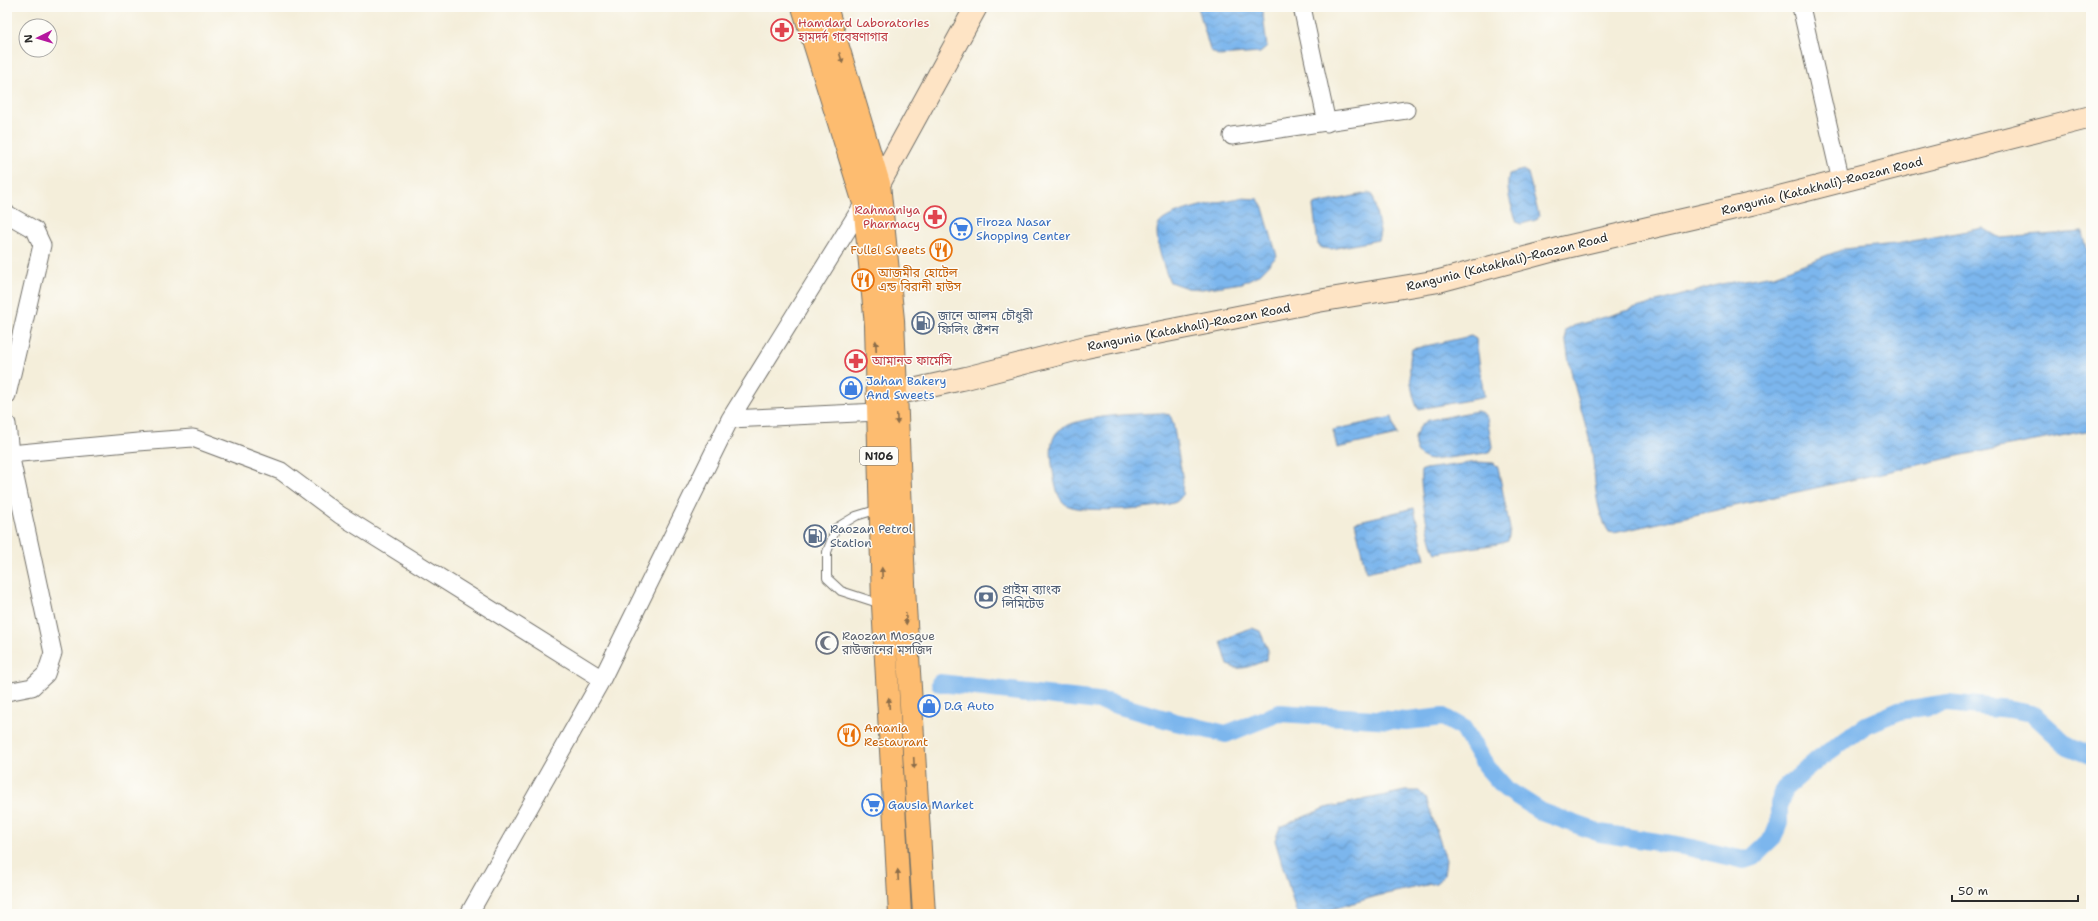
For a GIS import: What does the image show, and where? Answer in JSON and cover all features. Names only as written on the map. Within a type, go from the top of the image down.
[{"type":"highway","name":"N106","points":[[803,7],[864,203],[876,325],[883,605],[900,914]]},
{"type":"highway","name":"N106","points":[[826,7],[879,184],[893,320],[905,607],[924,914]]},
{"type":"main road","points":[[879,184],[976,7]]},
{"type":"main road","name":"Rangunia (Katakhali)-Raozan Road","points":[[895,394],[966,378],[1086,347],[1318,301],[1439,281],[1562,248],[1841,181],[2091,117]]},
{"type":"street","points":[[1302,7],[1327,122]]},
{"type":"street","points":[[1801,7],[1841,181]]},
{"type":"street","points":[[1232,136],[1406,110]]},
{"type":"street","points":[[469,914],[602,679],[730,419],[864,203]]},
{"type":"street","points":[[7,214],[35,230],[42,245],[7,395]]},
{"type":"street","points":[[730,419],[878,412]]},
{"type":"street","points":[[7,424],[10,454],[53,653],[46,674],[32,687],[7,692]]},
{"type":"street","points":[[10,454],[194,438],[281,471],[340,515],[602,679]]},
{"type":"lane","points":[[880,509],[856,516],[836,528],[827,552],[827,578],[841,592],[883,605]]},
{"type":"water","points":[[1198,7],[1262,7],[1267,47],[1260,53],[1219,56],[1210,50]]},
{"type":"water","points":[[1523,170],[1528,173],[1539,216],[1536,220],[1521,224],[1517,222],[1511,205],[1508,192],[1508,180],[1509,174]]},
{"type":"water","points":[[1368,193],[1373,195],[1380,232],[1378,240],[1331,249],[1322,248],[1318,245],[1313,206]]},
{"type":"water","points":[[1240,198],[1258,199],[1263,208],[1277,256],[1260,274],[1242,283],[1202,289],[1187,288],[1170,282],[1162,262],[1158,244],[1157,229],[1159,224],[1173,214],[1185,210]]},
{"type":"water","points":[[1983,228],[2000,238],[2083,232],[2091,265],[2091,430],[1958,456],[1614,533],[1609,532],[1600,512],[1591,446],[1572,374],[1566,345],[1565,330],[1573,326],[1721,284],[1774,275],[1844,249],[1896,244]]},
{"type":"water","points":[[1471,336],[1476,339],[1484,396],[1481,398],[1418,409],[1413,396],[1410,379],[1412,349]]},
{"type":"water","points":[[1477,411],[1483,413],[1487,418],[1492,446],[1491,451],[1486,453],[1432,460],[1424,458],[1419,454],[1415,443],[1418,429],[1423,424],[1429,420]]},
{"type":"water","points":[[1160,413],[1170,415],[1173,423],[1183,481],[1182,496],[1178,501],[1167,505],[1154,507],[1101,510],[1072,507],[1065,504],[1057,491],[1051,453],[1053,438],[1062,428],[1073,423],[1103,417]]},
{"type":"water","points":[[1392,417],[1397,435],[1337,448],[1333,430]]},
{"type":"water","points":[[1477,462],[1494,463],[1498,467],[1510,529],[1508,541],[1498,544],[1436,553],[1430,538],[1425,514],[1421,471],[1425,469]]},
{"type":"water","points":[[1414,508],[1425,559],[1366,572],[1355,522]]},
{"type":"water","points":[[1252,628],[1260,631],[1268,650],[1267,660],[1243,668],[1228,665],[1221,642],[1237,633]]},
{"type":"water","points":[[1405,791],[1419,791],[1426,798],[1446,860],[1444,876],[1436,883],[1377,896],[1316,914],[1299,914],[1296,911],[1275,840],[1280,827],[1325,808]]},
{"type":"waterway","points":[[940,683],[1107,702],[1175,722],[1226,734],[1279,713],[1407,721],[1443,717],[1463,728],[1485,765],[1506,789],[1542,812],[1600,833],[1683,846],[1744,860],[1753,857],[1773,838],[1779,823],[1779,804],[1784,789],[1817,760],[1866,725],[1899,711],[1947,703],[2010,709],[2032,713],[2068,746],[2091,755]]},
{"type":"place","name":"Hamdard Laboratories হামদর্দ গবেষণাগার","points":[[782,30]]},
{"type":"place","name":"Rahmaniya Pharmacy","points":[[935,217]]},
{"type":"place","name":"Firoza Nasar Shopping Center","points":[[961,229]]},
{"type":"place","name":"Fullel Sweets","points":[[941,250]]},
{"type":"place","name":"আজমীর হোটেল এন্ড বিরানী হাউস","points":[[863,280]]},
{"type":"place","name":"জানে আলম চৌধুরী ফিলিং ষ্টেশন","points":[[923,323]]},
{"type":"place","name":"আমানত ফার্মেসি","points":[[856,361]]},
{"type":"place","name":"Jahan Bakery And Sweets","points":[[851,388]]},
{"type":"place","name":"Raozan Petrol Station","points":[[815,536]]},
{"type":"place","name":"প্রাইম ব্যাংক লিমিটেড","points":[[986,597]]},
{"type":"place","name":"Raozan Mosque রাউজানের মসজিদ","points":[[827,643]]},
{"type":"place","name":"D.G Auto","points":[[929,706]]},
{"type":"place","name":"Amania Restaurant","points":[[849,735]]},
{"type":"place","name":"Gausia Market","points":[[873,805]]}]
